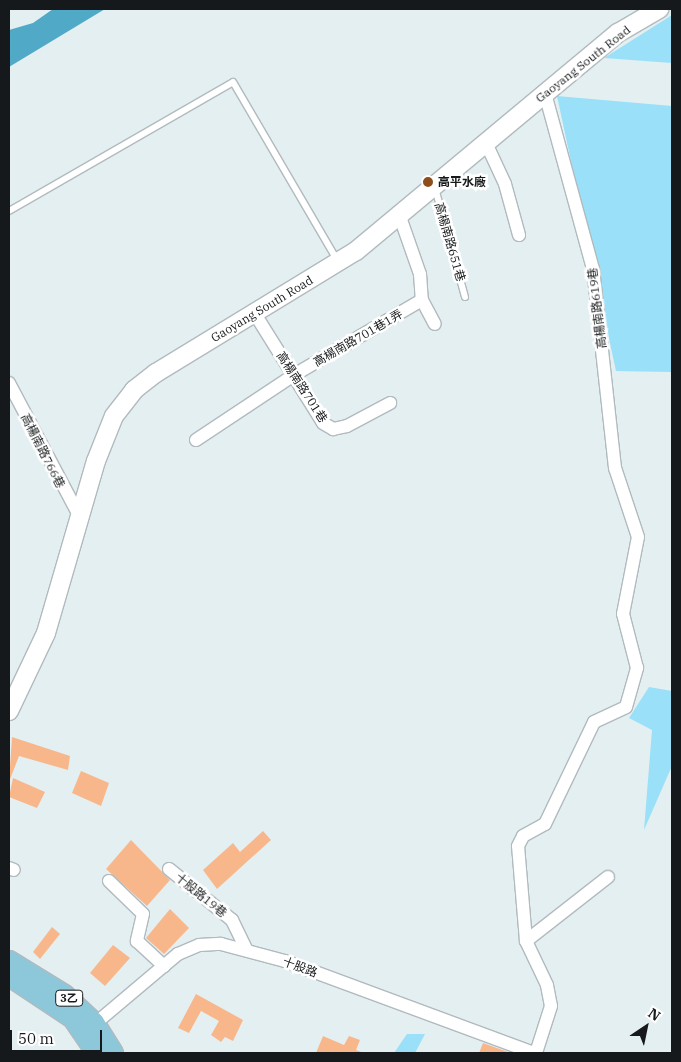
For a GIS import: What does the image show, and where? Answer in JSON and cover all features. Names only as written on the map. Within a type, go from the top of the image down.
[{"type":"main road","name":"3乙","points":[[9,960],[64,994],[90,1028],[113,1053]]},
{"type":"main road","name":"3乙","points":[[9,976],[90,1028],[96,1053]]},
{"type":"street","name":"Gaoyang South Road","points":[[9,711],[46,633],[80,517],[114,416],[134,390],[338,263],[400,217],[618,33],[659,9]]},
{"type":"street","name":"高楊南路619巷","points":[[526,940],[518,846],[523,836],[546,824],[594,722],[626,707],[638,668],[623,614],[638,537],[614,468],[593,269],[545,93]]},
{"type":"street","points":[[486,143],[505,184],[519,236]]},
{"type":"street","points":[[400,217],[420,274],[422,300],[434,324]]},
{"type":"street","name":"高楊南路701巷1弄","points":[[196,440],[294,375],[422,300]]},
{"type":"street","name":"高楊南路701巷","points":[[255,314],[323,424],[333,429],[346,426],[390,403]]},
{"type":"street","name":"高楊南路766巷","points":[[9,383],[80,517]]},
{"type":"street","name":"十股路19巷","points":[[169,869],[232,920],[246,949]]},
{"type":"street","points":[[535,1053],[551,1006],[547,985],[526,940],[608,877]]},
{"type":"street","points":[[109,881],[143,914],[137,941],[164,966]]},
{"type":"street","name":"十股路","points":[[90,1028],[164,966],[199,945],[246,949],[535,1053]]},
{"type":"lane","points":[[9,211],[233,82],[338,263]]},
{"type":"lane","name":"高楊南路651巷","points":[[435,188],[465,297]]},
{"type":"shaded area","points":[[53,9],[105,9],[9,67],[9,30],[33,23]]},
{"type":"shaded area","points":[[672,15],[672,63],[604,58]]},
{"type":"shaded area","points":[[557,96],[672,106],[672,372],[616,371]]},
{"type":"shaded area","points":[[649,687],[672,691],[672,766],[644,830],[652,730],[629,718]]},
{"type":"shaded area","points":[[407,1034],[425,1034],[415,1053],[394,1053]]},
{"type":"building","points":[[12,737],[70,756],[68,770],[19,756],[9,782]]},
{"type":"building","points":[[81,771],[109,783],[101,806],[72,793]]},
{"type":"building","points":[[13,778],[45,792],[37,808],[9,797]]},
{"type":"building","points":[[263,831],[271,840],[217,889],[203,870],[233,843],[240,852]]},
{"type":"building","points":[[131,840],[170,880],[147,906],[106,869]]},
{"type":"building","points":[[170,909],[189,928],[164,954],[146,938]]},
{"type":"building","points":[[52,927],[60,934],[40,959],[33,952]]},
{"type":"building","points":[[113,945],[130,958],[105,986],[90,973]]},
{"type":"building","points":[[196,994],[243,1020],[233,1041],[225,1037],[221,1042],[211,1035],[219,1021],[201,1011],[189,1033],[178,1028]]},
{"type":"building","points":[[323,1036],[344,1045],[349,1036],[360,1040],[356,1050],[364,1053],[316,1053]]},
{"type":"building","points":[[483,1043],[511,1053],[479,1053]]},
{"type":"place","name":"高平水廠","points":[[428,182]]}]
